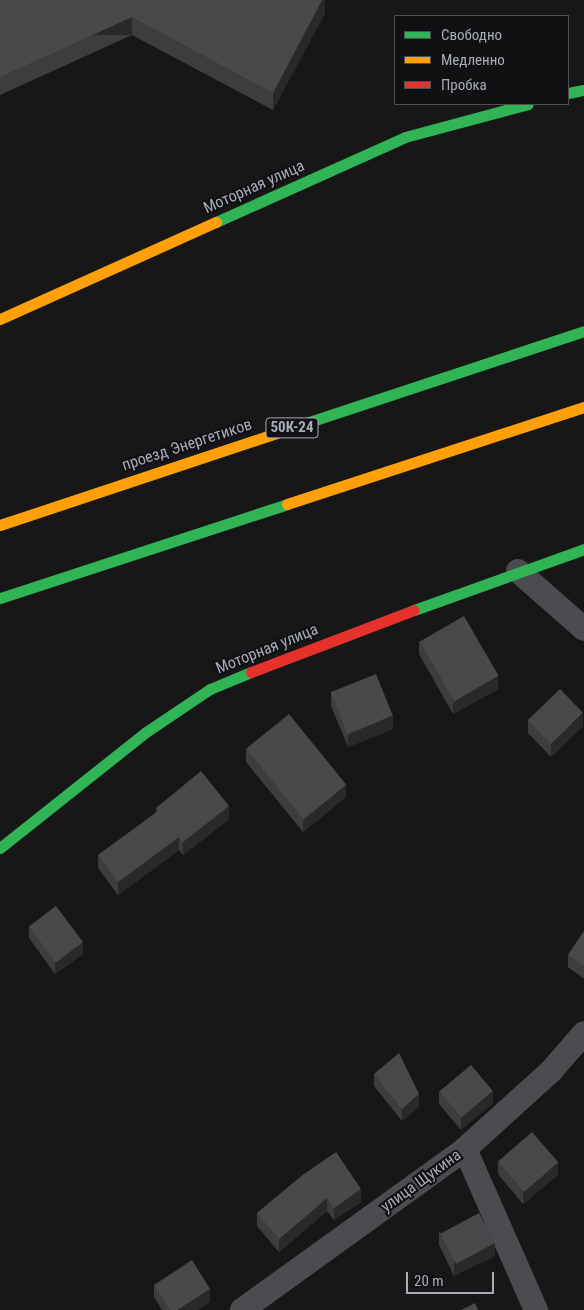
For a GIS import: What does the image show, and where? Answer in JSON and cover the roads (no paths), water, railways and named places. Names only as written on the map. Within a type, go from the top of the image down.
[{"type":"street","points":[[569,93],[584,90]]},
{"type":"street","name":"Моторная улица","points":[[0,319],[404,137],[524,105]]},
{"type":"street","name":"проезд Энергетиков","points":[[0,524],[584,331]]},
{"type":"street","points":[[0,598],[584,407]]},
{"type":"street","name":"Моторная улица","points":[[0,848],[146,732],[210,689],[277,661],[518,571],[584,549]]},
{"type":"street","points":[[518,571],[584,629]]},
{"type":"street","name":"улица Щукина","points":[[242,1310],[466,1149],[551,1071],[584,1032]]},
{"type":"street","points":[[466,1149],[536,1310]]}]
